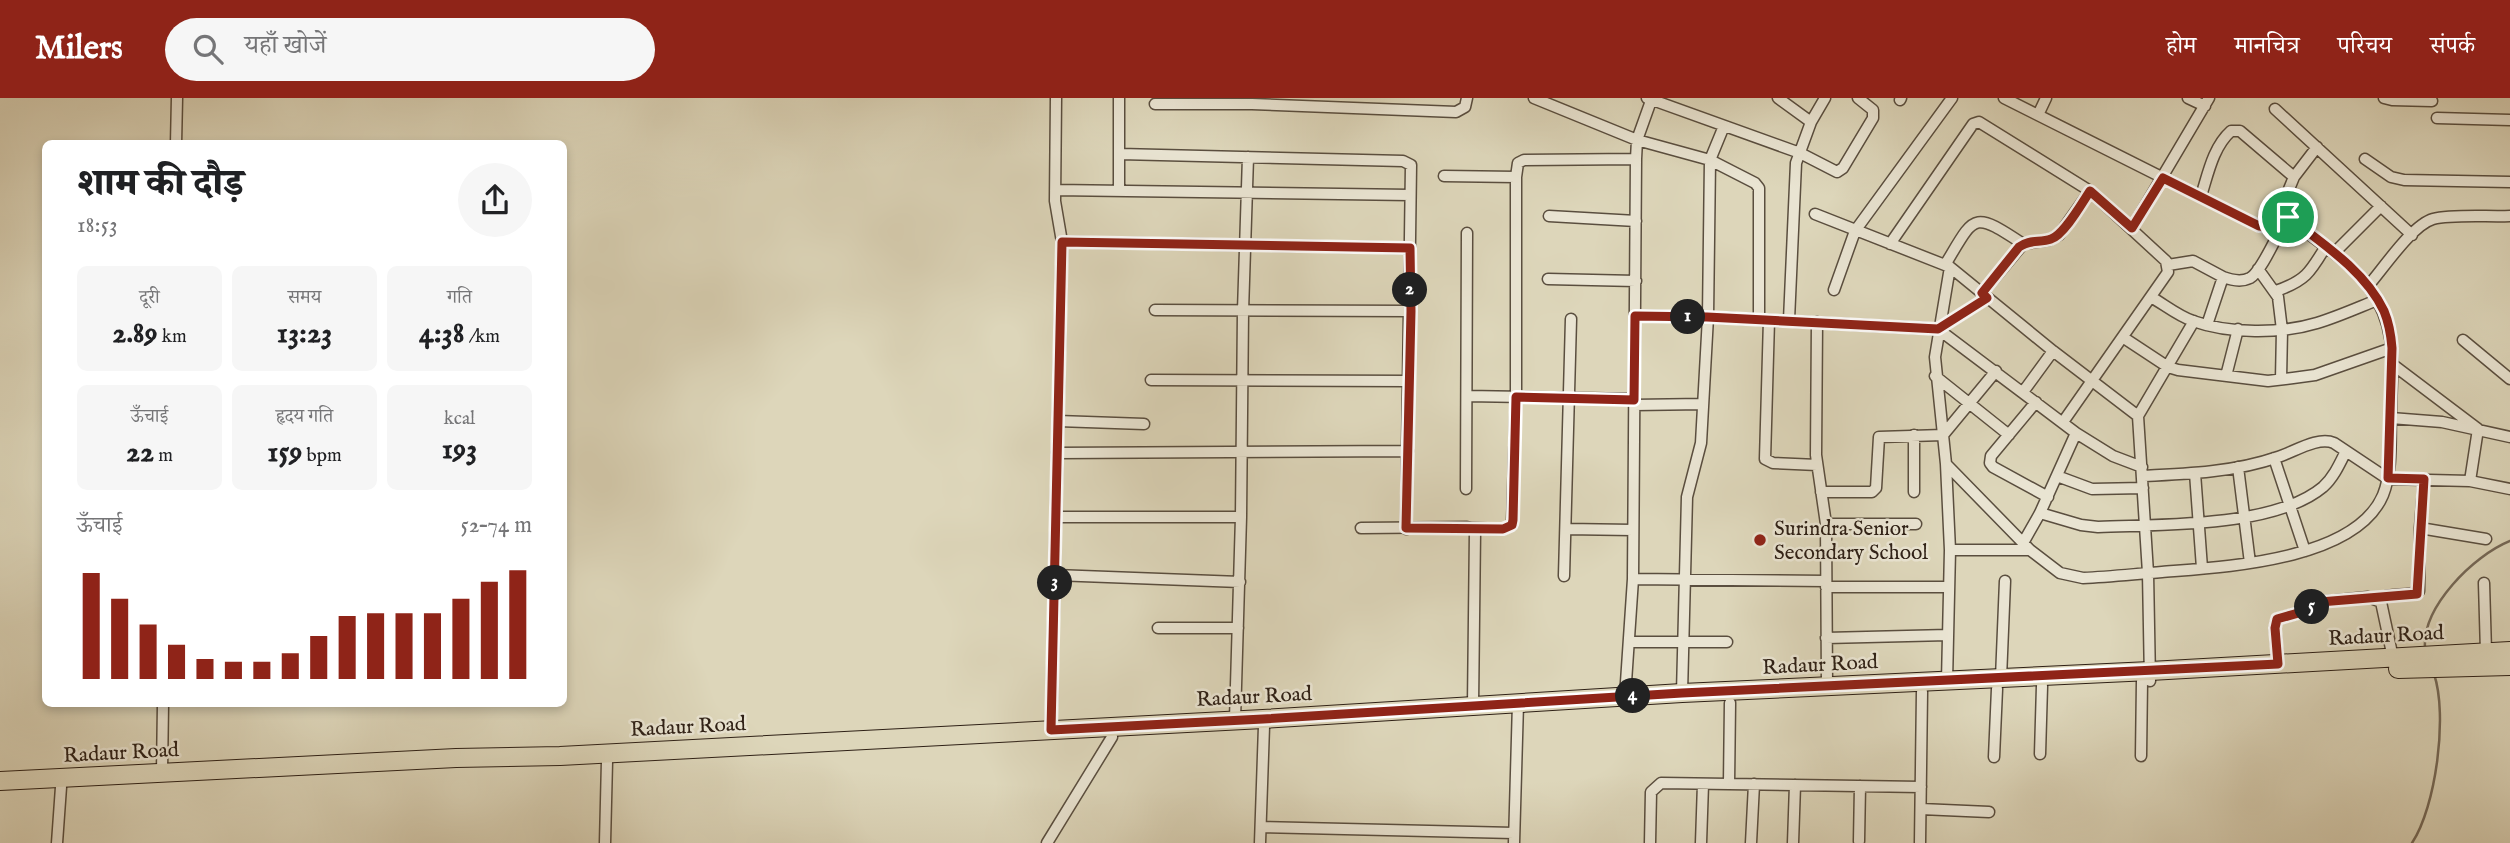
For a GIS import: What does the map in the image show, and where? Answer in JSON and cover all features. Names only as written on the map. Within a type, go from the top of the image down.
[{"type":"main road","name":"Radaur Road","points":[[2440,661],[2486,652],[2510,651]]},
{"type":"main road","name":"Radaur Road","points":[[0,781],[456,758],[560,756],[1473,705],[1518,708],[1730,703],[1922,692],[1999,684],[2147,678],[2278,664],[2393,658],[2416,662]]},
{"type":"main road","name":"Radaur Road","points":[[0,790],[1112,737],[1518,708],[1682,693],[1947,681],[2042,686],[2440,661],[2510,666]]},
{"type":"street","points":[[176,140],[177,98]]},
{"type":"street","points":[[1051,730],[1062,242],[1055,190],[1056,98]]},
{"type":"street","points":[[1119,98],[1119,191]]},
{"type":"street","points":[[1155,104],[1252,101],[1456,112],[1465,107],[1467,98]]},
{"type":"street","points":[[1534,98],[1637,140],[1710,160],[1749,179],[1759,188],[1765,459],[1773,463],[1817,465]]},
{"type":"street","points":[[1778,98],[1811,122]]},
{"type":"street","points":[[1789,320],[1795,174],[1811,122],[1825,98]]},
{"type":"street","points":[[1625,697],[1633,579],[1636,159],[1637,140],[1650,99],[1800,153],[1833,172],[1841,171],[1873,118],[1873,110],[1858,98]]},
{"type":"street","points":[[1834,290],[1855,231],[1952,98]]},
{"type":"street","points":[[2004,98],[2259,226],[2282,228]]},
{"type":"street","points":[[2038,115],[2046,98]]},
{"type":"street","points":[[2132,228],[2207,102],[2188,98]]},
{"type":"street","points":[[2384,98],[2432,101]]},
{"type":"street","points":[[2275,109],[2412,235]]},
{"type":"street","points":[[2437,118],[2510,120]]},
{"type":"street","points":[[1891,244],[1976,122],[1982,123],[2090,191],[2168,265],[2168,272],[2124,338],[2063,422]]},
{"type":"street","points":[[1682,693],[1688,489],[1700,453],[1703,404],[1710,160],[1724,126]]},
{"type":"street","points":[[2201,196],[2221,141],[2231,131],[2240,131],[2294,177]]},
{"type":"street","points":[[1946,464],[2026,547],[2060,573],[2071,576],[2094,578],[2250,563],[2305,551],[2346,534],[2359,524],[2378,503],[2388,478],[2392,364],[2390,328],[2378,300],[2368,286],[2330,250],[2288,217],[2282,206],[2294,177],[2317,148]]},
{"type":"street","points":[[1120,154],[1408,162],[1411,165],[1406,528]]},
{"type":"street","points":[[1235,719],[1240,582],[1242,311],[1248,157]]},
{"type":"street","points":[[1361,528],[1503,529],[1512,525],[1518,163],[1524,160],[1636,159]]},
{"type":"street","points":[[2365,159],[2397,179],[2510,182]]},
{"type":"street","points":[[1444,176],[1516,177]]},
{"type":"street","points":[[1055,190],[1410,195]]},
{"type":"street","points":[[1947,681],[1950,550],[1946,464],[1935,357],[1947,266],[1964,234],[1975,223],[1993,223],[2023,244],[2049,240],[2059,235],[2090,191]]},
{"type":"street","points":[[2276,291],[2296,284],[2306,276],[2330,250],[2381,206]]},
{"type":"street","points":[[1815,214],[1947,266],[2138,416]]},
{"type":"street","points":[[1549,216],[1636,221]]},
{"type":"street","points":[[2368,286],[2426,222],[2433,219],[2510,216]]},
{"type":"street","points":[[2168,265],[2193,261],[2223,277],[2239,280],[2250,278],[2288,217]]},
{"type":"street","points":[[1466,489],[1467,233]]},
{"type":"street","points":[[1062,242],[1410,248]]},
{"type":"street","points":[[1938,329],[1984,295],[2023,244]]},
{"type":"street","points":[[2258,269],[2276,291],[2282,330],[2281,379]]},
{"type":"street","points":[[2207,325],[2223,277]]},
{"type":"street","points":[[1548,279],[1636,281]]},
{"type":"street","points":[[2151,297],[2194,321],[2207,325],[2282,330],[2318,323],[2378,300]]},
{"type":"street","points":[[1155,310],[1411,311]]},
{"type":"street","points":[[1635,316],[1789,320],[1938,329],[2024,391],[2076,433],[2143,477]]},
{"type":"street","points":[[1564,576],[1571,319]]},
{"type":"street","points":[[2141,756],[2147,678],[2148,573],[2138,416],[2194,321]]},
{"type":"street","points":[[1817,323],[1817,465],[1826,524],[1827,686]]},
{"type":"street","points":[[2227,376],[2238,329]]},
{"type":"street","points":[[2124,338],[2168,367],[2267,381],[2315,375],[2392,348]]},
{"type":"street","points":[[2463,340],[2510,379]]},
{"type":"street","points":[[2024,391],[2053,351]]},
{"type":"street","points":[[2392,364],[2478,429]]},
{"type":"street","points":[[1821,492],[1872,492],[1876,488],[1879,437],[1943,435],[1996,372]]},
{"type":"street","points":[[1936,376],[2009,435]]},
{"type":"street","points":[[1152,380],[1409,381]]},
{"type":"street","points":[[1467,396],[1569,397],[1703,404]]},
{"type":"street","points":[[2036,402],[1991,456],[1990,463],[2048,497]]},
{"type":"street","points":[[2390,418],[2434,421],[2510,437]]},
{"type":"street","points":[[1058,421],[1144,424]]},
{"type":"street","points":[[2470,481],[2478,429]]},
{"type":"street","points":[[2026,547],[2076,433]]},
{"type":"street","points":[[1913,492],[1914,435]]},
{"type":"street","points":[[2057,476],[2092,489],[2143,477],[2238,467],[2274,458],[2324,440],[2388,478],[2470,481],[2510,489]]},
{"type":"street","points":[[1057,453],[1408,451]]},
{"type":"street","points":[[2040,513],[2091,527],[2246,517],[2288,506],[2313,494],[2326,484],[2346,451]]},
{"type":"street","points":[[2274,458],[2305,551]]},
{"type":"street","points":[[2238,467],[2250,563]]},
{"type":"street","points":[[2195,473],[2202,568]]},
{"type":"street","points":[[2278,664],[2275,628],[2277,619],[2309,610],[2320,602],[2368,597],[2378,599],[2419,592],[2424,479]]},
{"type":"street","points":[[1056,517],[1241,517]]},
{"type":"street","points":[[1826,524],[1916,524]]},
{"type":"street","points":[[1472,528],[1476,538],[1473,705]]},
{"type":"street","points":[[2420,528],[2486,539]]},
{"type":"street","points":[[1566,529],[1633,530]]},
{"type":"street","points":[[1950,550],[2026,547]]},
{"type":"street","points":[[1055,575],[1240,582]]},
{"type":"street","points":[[1633,579],[1949,587]]},
{"type":"street","points":[[1994,757],[2005,581]]},
{"type":"street","points":[[2484,583],[2486,652]]},
{"type":"street","points":[[2378,599],[2384,610],[2393,658]]},
{"type":"street","points":[[1158,628],[1238,628]]},
{"type":"street","points":[[1826,638],[1948,635]]},
{"type":"street","points":[[1629,642],[1727,642]]},
{"type":"street","points":[[2040,754],[2042,686]]},
{"type":"street","points":[[1920,843],[1922,692]]},
{"type":"street","points":[[1729,784],[1730,703]]},
{"type":"street","points":[[162,772],[163,707]]},
{"type":"street","points":[[1261,827],[1514,838],[1518,708]]},
{"type":"street","points":[[1260,843],[1264,726]]},
{"type":"street","points":[[1047,843],[1112,737]]},
{"type":"street","points":[[605,843],[607,761]]},
{"type":"street","points":[[1650,843],[1652,789],[1661,783],[1921,788]]},
{"type":"street","points":[[1701,843],[1703,784]]},
{"type":"street","points":[[1751,843],[1754,784]]},
{"type":"street","points":[[1793,843],[1795,785]]},
{"type":"street","points":[[1858,841],[1860,786]]},
{"type":"street","points":[[57,843],[61,787]]},
{"type":"street","points":[[1921,809],[1989,812]]},
{"type":"waterway","points":[[2425,648],[2426,632],[2432,616],[2452,585],[2481,558],[2510,541]]},
{"type":"waterway","points":[[2412,843],[2428,807],[2437,760],[2440,713],[2434,674]]},
{"type":"place","name":"Surindra Senior Secondary School","points":[[1760,540]]},
{"type":"route","points":[[2163,178],[2259,226],[2282,228],[2288,217],[2334,253],[2368,286],[2385,312],[2392,348],[2388,478],[2424,479],[2419,592],[2378,599],[2368,597],[2320,602],[2309,610],[2282,616],[2275,623],[2278,664],[1682,693],[1051,730],[1062,242],[1410,248],[1406,528],[1503,529],[1512,525],[1513,520],[1516,397],[1634,400],[1635,316],[1789,320],[1938,329],[1987,298],[1982,293],[2019,247],[2059,235],[2090,191],[2132,228],[2163,178]]}]
